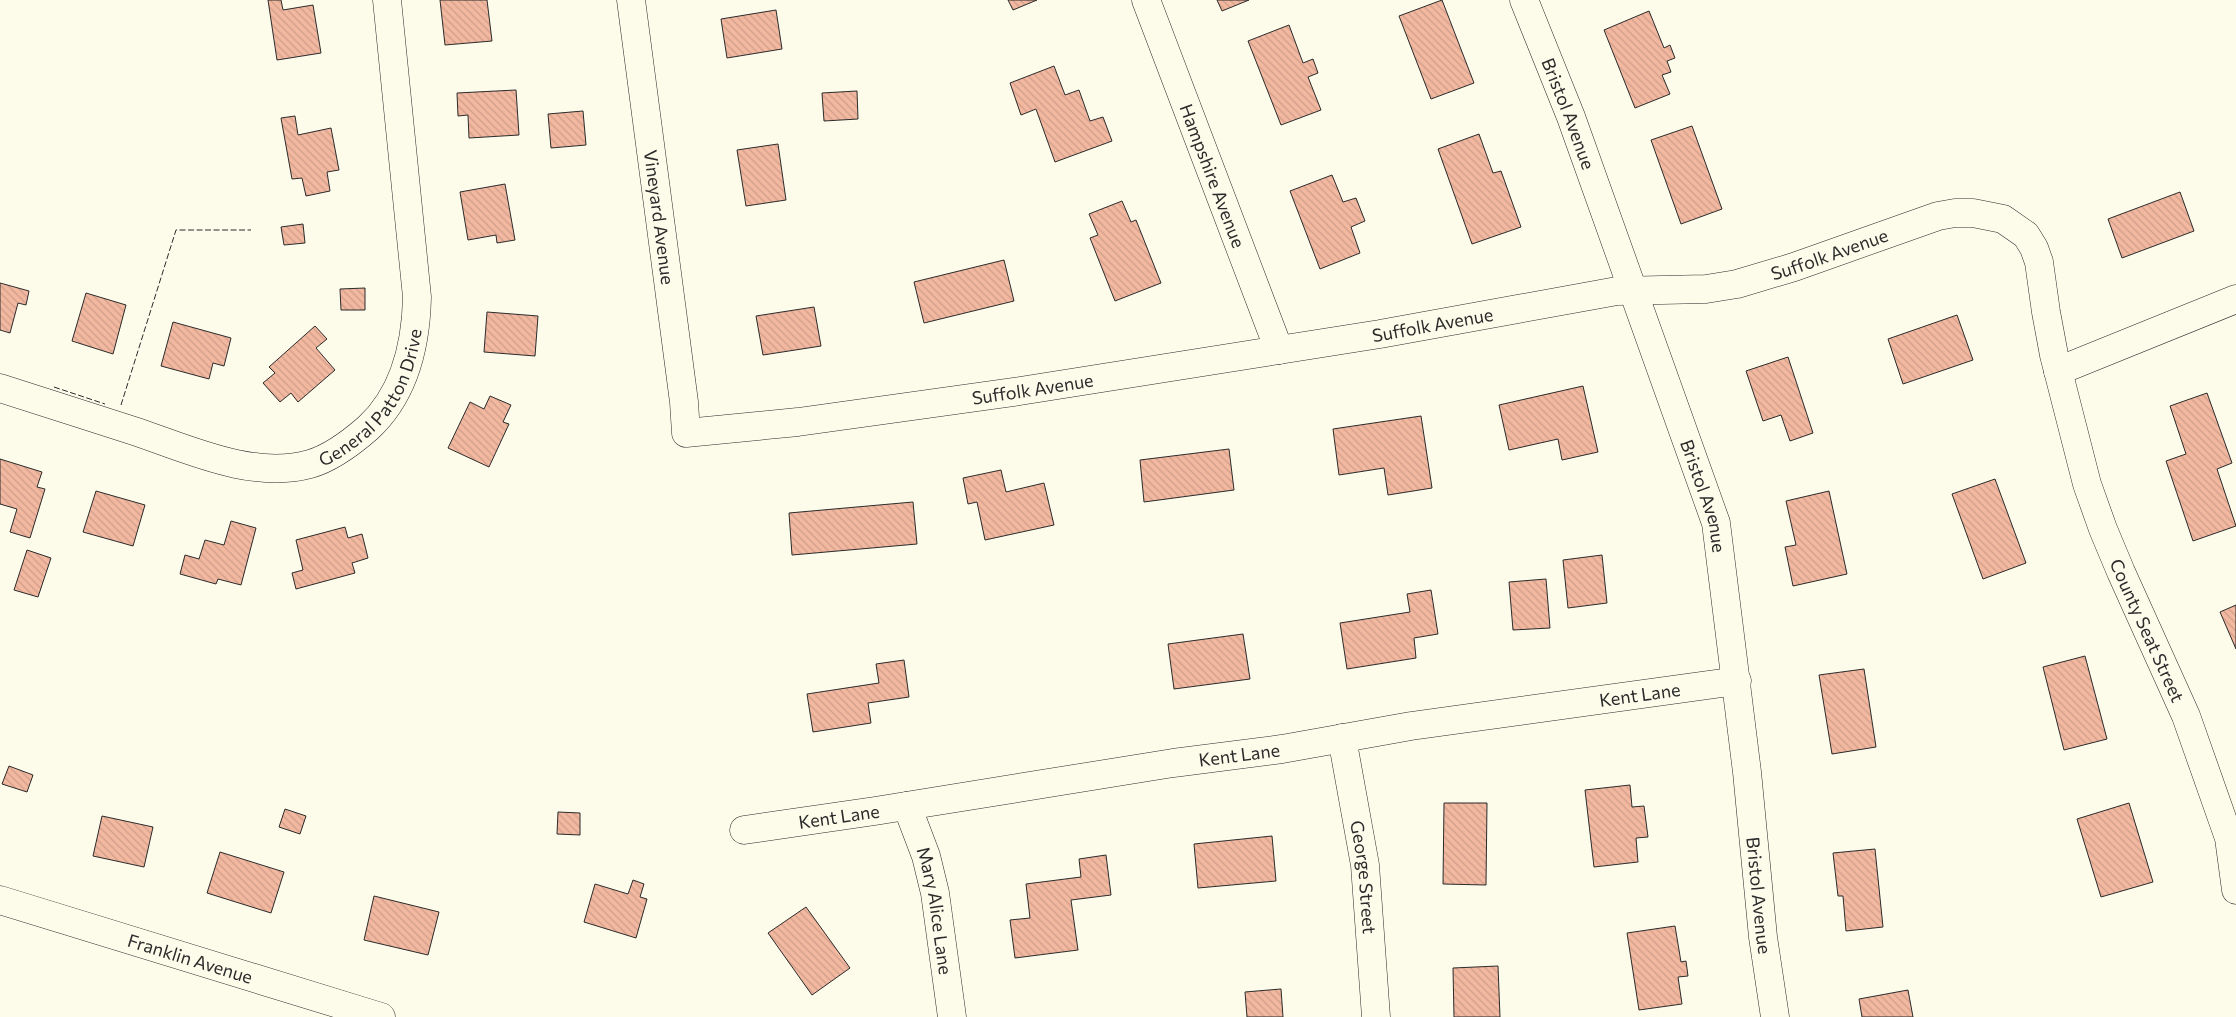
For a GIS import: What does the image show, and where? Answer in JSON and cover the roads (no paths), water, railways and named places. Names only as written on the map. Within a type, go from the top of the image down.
[{"type":"street","name":"General Patton Drive","points":[[0,388],[224,461],[263,468],[287,468],[311,464],[335,452],[360,435],[378,419],[392,398],[412,351],[416,327],[417,297],[387,0]]},
{"type":"street","name":"Vineyard Avenue","points":[[631,0],[686,433]]},
{"type":"street","name":"Hampshire Avenue","points":[[1146,0],[1279,350]]},
{"type":"street","name":"Bristol Avenue","points":[[1524,0],[1571,117],[1716,523],[1737,681],[1760,906],[1775,1017]]},
{"type":"street","name":"Suffolk Avenue","points":[[686,433],[818,419],[1020,391],[1279,350],[1632,290],[1706,289],[1737,284],[1794,267],[1938,216],[1955,213],[2003,219],[2026,235],[2034,248],[2039,262],[2046,312],[2058,371]]},
{"type":"street","points":[[2058,371],[2236,299]]},
{"type":"street","name":"County Seat Street","points":[[2058,371],[2087,484],[2103,529],[2186,716],[2229,838],[2236,890]]},
{"type":"street","name":"Kent Lane","points":[[744,830],[1411,726],[1737,681]]},
{"type":"street","name":"George Street","points":[[1342,738],[1365,865],[1376,1017]]},
{"type":"street","name":"Mary Alice Lane","points":[[907,806],[926,856],[935,894],[952,1017]]},
{"type":"street","name":"Franklin Avenue","points":[[0,900],[381,1017]]}]
